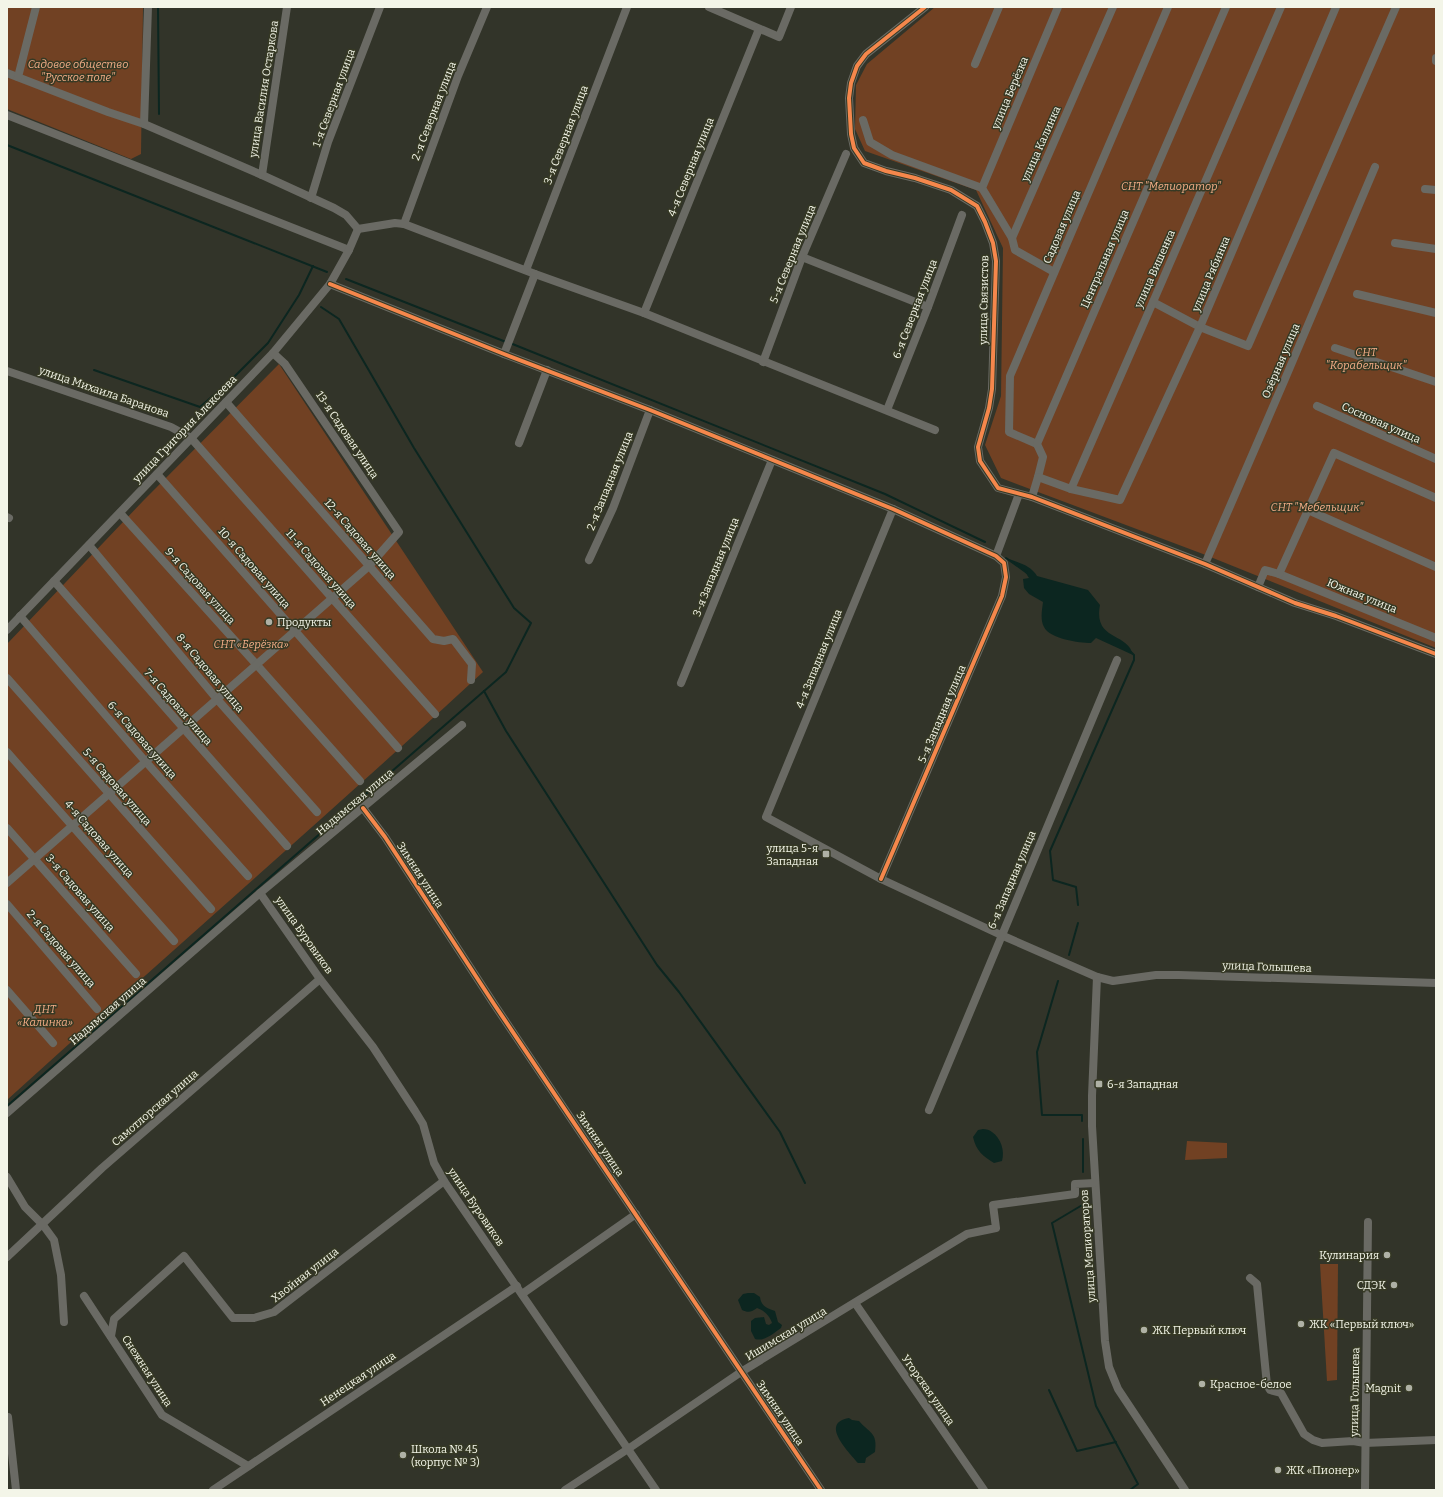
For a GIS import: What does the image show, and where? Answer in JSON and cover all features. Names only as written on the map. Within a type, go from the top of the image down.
[{"type":"street","points":[[18,77],[36,7]]},
{"type":"street","points":[[144,124],[148,7]]},
{"type":"street","name":"улица Василия Остаркова","points":[[262,175],[287,7]]},
{"type":"street","name":"1-я Северная улица","points":[[311,198],[328,142],[380,7]]},
{"type":"street","name":"2-я Северная улица","points":[[404,224],[458,76],[487,7]]},
{"type":"street","name":"3-я Северная улица","points":[[526,270],[627,7]]},
{"type":"street","points":[[709,7],[779,37],[791,7]]},
{"type":"street","name":"улица Связистов","points":[[926,7],[866,54],[857,66],[851,83],[849,98],[851,134],[854,148],[864,163],[950,190],[977,206],[985,222],[993,244],[996,261],[992,389],[989,408],[978,447],[980,461],[998,488],[1020,494]]},
{"type":"street","points":[[975,64],[1000,7]]},
{"type":"street","name":"улица Берёзка","points":[[982,188],[1058,7]]},
{"type":"street","name":"улица Калинка","points":[[1012,238],[1113,7]]},
{"type":"street","name":"Садовая улица","points":[[1037,444],[1009,432],[1010,376],[1168,7]]},
{"type":"street","name":"Центральная улица","points":[[1037,444],[1226,7]]},
{"type":"street","name":"улица Вишенка","points":[[1071,488],[1281,7]]},
{"type":"street","name":"улица Рябинка","points":[[1071,488],[1120,500],[1200,327],[1336,7]]},
{"type":"street","points":[[1153,302],[1200,327],[1248,346],[1396,7]]},
{"type":"street","name":"4-я Северная улица","points":[[644,313],[759,29]]},
{"type":"street","points":[[7,73],[108,112],[144,124],[262,175],[334,208],[346,215],[358,229],[395,223],[404,224],[535,274],[644,313],[935,430]]},
{"type":"street","points":[[7,115],[349,250]]},
{"type":"street","points":[[863,120],[870,142],[892,155],[982,188],[1012,238],[1015,250],[1054,272]]},
{"type":"street","name":"5-я Северная улица","points":[[763,362],[802,257],[846,154]]},
{"type":"street","name":"Озёрная улица","points":[[1205,564],[1375,167]]},
{"type":"street","points":[[1425,189],[1436,190]]},
{"type":"street","name":"6-я Северная улица","points":[[887,410],[928,307],[962,215]]},
{"type":"street","name":"улица Григория Алексеева","points":[[7,630],[273,353],[330,284],[349,250],[358,229]]},
{"type":"street","points":[[1395,243],[1436,249]]},
{"type":"street","points":[[802,257],[928,307]]},
{"type":"street","points":[[504,354],[535,274]]},
{"type":"street","points":[[330,284],[504,354],[650,410],[893,509],[996,556],[1020,494],[1032,497],[1205,564],[1295,603],[1336,616],[1436,654]]},
{"type":"street","points":[[1357,294],[1436,313]]},
{"type":"street","points":[[1335,348],[1436,382]]},
{"type":"street","name":"13-я Садовая улица","points":[[273,353],[285,364],[399,532],[369,566]]},
{"type":"street","points":[[519,443],[547,370]]},
{"type":"street","name":"улица Михаила Баранова","points":[[7,371],[171,427],[192,438]]},
{"type":"street","name":"12-я Садовая улица","points":[[226,402],[433,639],[444,641],[453,639],[472,664],[471,680]]},
{"type":"street","name":"Сосновая улица","points":[[1317,406],[1436,459]]},
{"type":"street","name":"2-я Западная улица","points":[[590,560],[650,410]]},
{"type":"street","name":"11-я Садовая улица","points":[[192,438],[435,714]]},
{"type":"street","points":[[1032,497],[1043,456],[1037,444]]},
{"type":"street","points":[[1258,586],[1265,570],[1279,574],[1334,453],[1436,498]]},
{"type":"street","name":"3-я Западная улица","points":[[681,683],[772,460]]},
{"type":"street","name":"10-я Садовая улица","points":[[157,474],[398,748]]},
{"type":"street","points":[[1038,477],[1071,488]]},
{"type":"street","name":"4-я Западная улица","points":[[766,817],[893,509]]},
{"type":"street","points":[[1308,510],[1436,567]]},
{"type":"street","name":"9-я Садовая улица","points":[[120,513],[360,781]]},
{"type":"street","name":"8-я Садовая улица","points":[[89,545],[216,698],[317,812]]},
{"type":"street","name":"5-я Западная улица","points":[[881,879],[1002,596],[1006,577],[1004,563],[996,556]]},
{"type":"street","points":[[7,883],[146,762],[216,698],[369,566]]},
{"type":"street","name":"Южная улица","points":[[1279,574],[1436,638]]},
{"type":"street","name":"7-я Садовая улица","points":[[54,581],[287,846]]},
{"type":"street","name":"6-я Садовая улица","points":[[20,616],[146,762],[248,876]]},
{"type":"street","name":"6-я Западная улица","points":[[929,1110],[1116,660]]},
{"type":"street","name":"5-я Садовая улица","points":[[7,678],[211,909]]},
{"type":"street","name":"Надымская улица","points":[[7,1113],[260,894],[462,725]]},
{"type":"street","name":"4-я Садовая улица","points":[[7,752],[174,942]]},
{"type":"street","name":"Зимняя улица","points":[[363,808],[384,837],[740,1372],[821,1490]]},
{"type":"street","name":"улица Голышева","points":[[766,817],[881,879],[1001,935],[1097,977],[1113,981],[1156,975],[1179,975],[1436,983]]},
{"type":"street","name":"3-я Садовая улица","points":[[7,828],[136,974]]},
{"type":"street","name":"улица Буровиков","points":[[260,894],[320,979],[373,1047],[423,1124],[434,1163],[444,1181],[656,1490]]},
{"type":"street","name":"2-я Садовая улица","points":[[7,904],[97,1009]]},
{"type":"street","name":"улица Мелиораторов","points":[[1097,977],[1092,1096],[1095,1183],[1105,1341],[1109,1367],[1118,1389],[1185,1490]]},
{"type":"street","name":"Самотлорская улица","points":[[7,1258],[102,1168],[320,979]]},
{"type":"street","points":[[7,990],[53,1043]]},
{"type":"street","points":[[7,1177],[25,1207],[43,1225],[54,1240],[61,1274],[64,1322]]},
{"type":"street","name":"Хвойная улица","points":[[111,1336],[114,1319],[184,1256],[233,1318],[254,1318],[274,1312],[444,1181]]},
{"type":"street","name":"Ишимская улица","points":[[565,1490],[628,1449],[740,1372],[968,1234],[996,1228],[993,1205],[1075,1194],[1075,1184],[1095,1183]]},
{"type":"street","points":[[522,1294],[636,1214]]},
{"type":"street","name":"улица Голышева","points":[[1365,1490],[1368,1356],[1368,1222]]},
{"type":"street","points":[[1250,1278],[1257,1284],[1267,1385],[1270,1390],[1281,1393],[1304,1434],[1313,1440],[1322,1443],[1436,1440]]},
{"type":"street","name":"Ненецкая улица","points":[[213,1490],[517,1286]]},
{"type":"street","name":"Снежная улица","points":[[84,1296],[162,1416],[248,1466]]},
{"type":"street","name":"Угорская улица","points":[[854,1303],[984,1490]]},
{"type":"street","points":[[8,1417],[16,1490]]},
{"type":"green space","name":"Садовое общество \"Русское поле\"","points":[[7,7],[143,7],[141,154],[131,159],[7,109]]},
{"type":"green space","name":"СНТ \"Мелиоратор\"","points":[[935,7],[1436,7],[1436,648],[1203,554],[1001,478],[985,445],[1001,396],[1003,248],[976,190],[865,151],[855,129],[856,85],[867,64]]},
{"type":"green space","name":"СНТ «Берёзка»","points":[[279,364],[483,672],[365,780],[7,1100],[7,644],[143,501]]},
{"type":"green space","points":[[1187,1141],[1227,1143],[1227,1158],[1185,1160]]},
{"type":"green space","points":[[1320,1264],[1338,1264],[1337,1380],[1327,1381]]},
{"type":"water","points":[[1006,558],[1031,569],[1037,576],[1088,590],[1100,605],[1099,617],[1106,631],[1125,643],[1130,648],[1133,655],[1096,638],[1091,643],[1065,640],[1052,635],[1044,627],[1042,621],[1043,602],[1029,594],[1024,588],[1023,579],[1029,578],[1019,566]]},
{"type":"water","points":[[983,1129],[991,1131],[1000,1141],[1003,1153],[1002,1161],[994,1163],[978,1150],[973,1137],[978,1130]]},
{"type":"water","points":[[754,1293],[760,1297],[763,1305],[775,1311],[778,1322],[782,1325],[781,1328],[765,1338],[758,1340],[755,1339],[751,1331],[751,1321],[755,1318],[764,1317],[766,1324],[769,1325],[772,1323],[771,1320],[762,1310],[757,1308],[750,1312],[742,1310],[738,1300],[743,1294]]},
{"type":"water","points":[[849,1418],[859,1421],[874,1437],[876,1445],[875,1452],[866,1458],[865,1463],[858,1463],[843,1445],[836,1432],[836,1426],[840,1421]]},
{"type":"waterway","points":[[158,7],[159,114]]},
{"type":"waterway","points":[[7,145],[327,272]]},
{"type":"waterway","points":[[94,370],[200,407],[229,382],[268,343],[299,295],[313,266]]},
{"type":"waterway","points":[[346,279],[506,342]]},
{"type":"waterway","points":[[7,1106],[506,672],[531,623],[514,608],[414,448],[339,319],[321,307]]},
{"type":"waterway","points":[[510,343],[885,494],[985,542]]},
{"type":"waterway","points":[[1006,558],[1027,573]]},
{"type":"waterway","points":[[1078,905],[1076,887],[1053,880],[1050,851],[1134,660],[1134,655],[1131,652]]},
{"type":"waterway","points":[[484,691],[506,731],[657,965],[679,992],[780,1132],[805,1183]]},
{"type":"waterway","points":[[1069,955],[1078,923]]},
{"type":"waterway","points":[[1058,981],[1037,1052],[1042,1115],[1082,1115],[1082,1121]]},
{"type":"waterway","points":[[1083,1139],[1083,1172]]},
{"type":"waterway","points":[[1084,1192],[1084,1204],[1052,1223],[1096,1406],[1138,1484],[1130,1490]]},
{"type":"waterway","points":[[1049,1390],[1077,1451],[1116,1442]]},
{"type":"cycle path","points":[[925,7],[866,54],[857,66],[851,83],[849,98],[851,134],[854,148],[864,163],[951,190],[977,206],[985,222],[993,243],[996,261],[992,389],[989,408],[978,447],[980,461],[998,488],[1032,497],[1205,564],[1295,603],[1336,616],[1436,654]]},
{"type":"cycle path","points":[[330,284],[504,354],[650,410],[893,509],[996,556],[1004,563],[1006,577],[1002,596],[881,879]]},
{"type":"cycle path","points":[[363,808],[385,837],[494,1004],[821,1490]]},
{"type":"place","name":"Продукты","points":[[269,622]]},
{"type":"place","name":"улица 5-я Западная","points":[[826,854]]},
{"type":"place","name":"6-я Западная","points":[[1099,1084]]},
{"type":"place","name":"Кулинария","points":[[1387,1255]]},
{"type":"place","name":"СДЭК","points":[[1394,1285]]},
{"type":"place","name":"ЖК «Первый ключ»","points":[[1301,1324]]},
{"type":"place","name":"ЖК Первый ключ","points":[[1144,1330]]},
{"type":"place","name":"Красное-белое","points":[[1202,1384]]},
{"type":"place","name":"Magnit","points":[[1409,1388]]},
{"type":"place","name":"Школа № 45 (корпус № 3)","points":[[403,1455]]},
{"type":"place","name":"ЖК «Пионер»","points":[[1278,1470]]},
{"type":"park label","name":"СНТ \"Корабельщик\"","points":[[1366,358]]},
{"type":"park label","name":"СНТ \"Мебельщик\"","points":[[1317,507]]},
{"type":"park label","name":"ДНТ «Калинка»","points":[[45,1015]]}]
